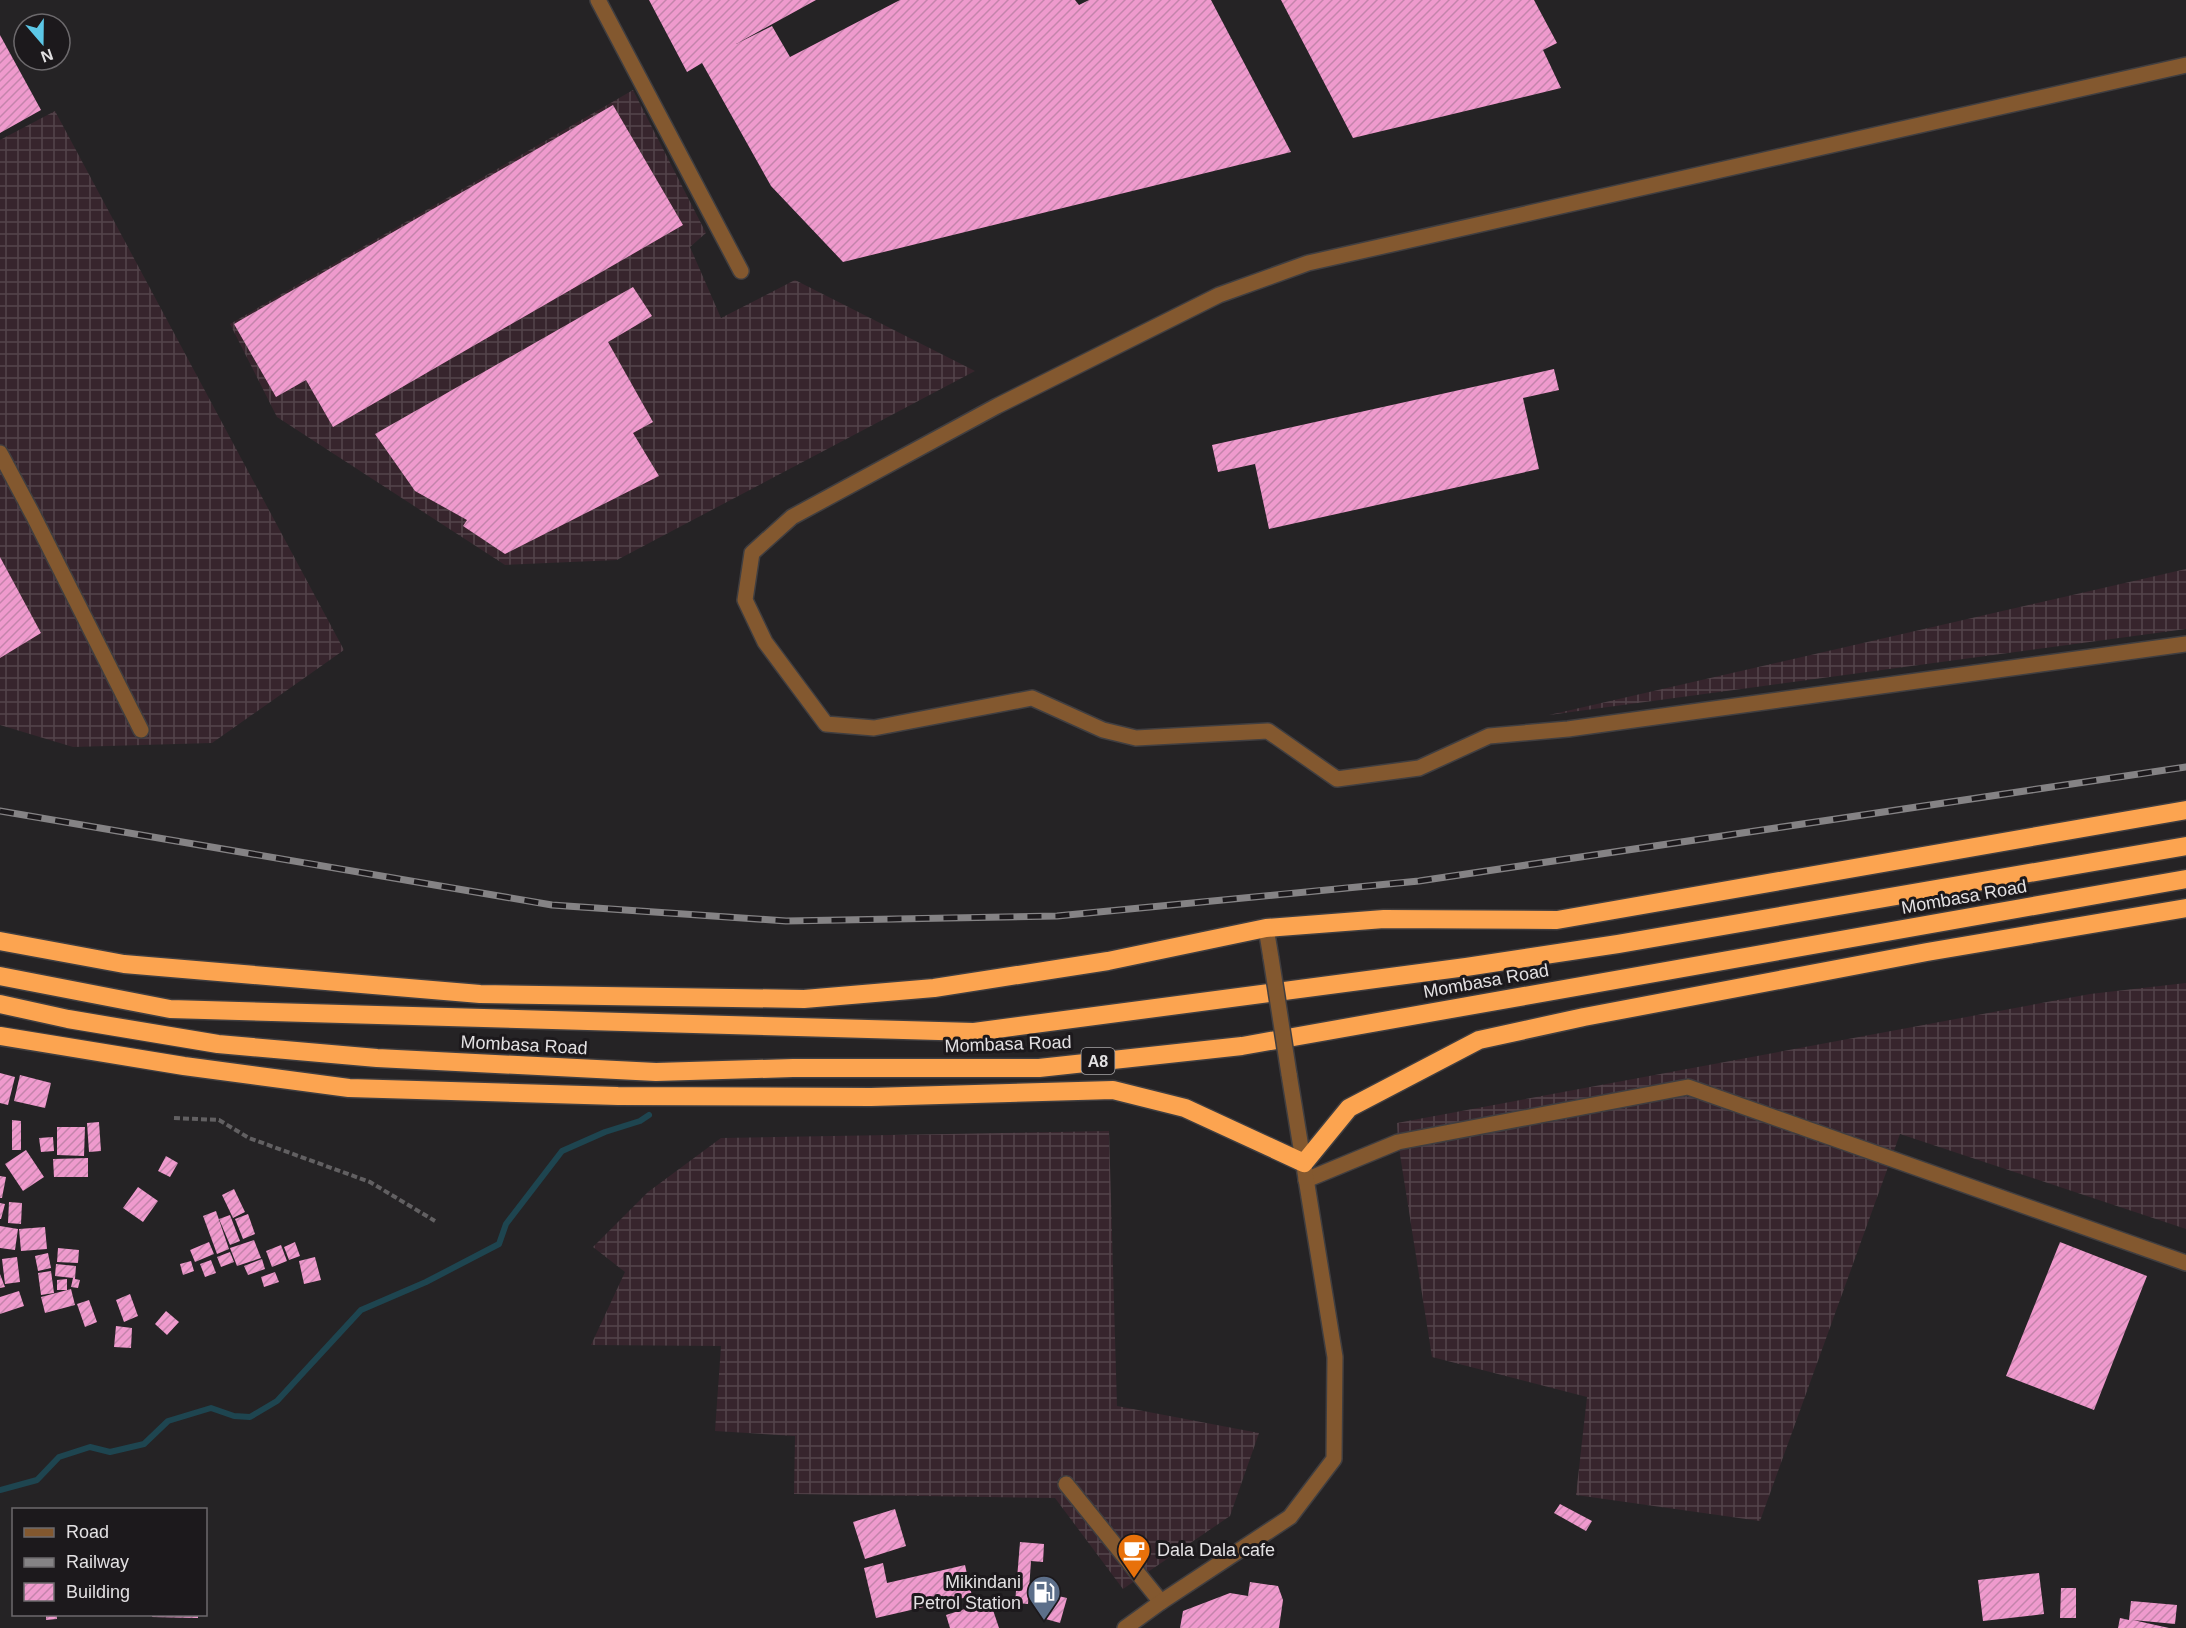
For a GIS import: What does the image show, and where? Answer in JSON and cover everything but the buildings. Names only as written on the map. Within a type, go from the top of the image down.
[{"type":"highway","points":[[0,941],[124,964],[480,994],[804,999],[934,988],[1108,961],[1266,928],[1384,919],[1557,920],[2186,810]]},
{"type":"highway","name":"Mombasa Road","points":[[0,976],[170,1009],[974,1032],[1595,948],[2186,846]]},
{"type":"highway","name":"Mombasa Road","points":[[0,1004],[68,1019],[218,1044],[377,1058],[657,1072],[794,1068],[1040,1068],[1242,1046],[2186,879]]},
{"type":"highway","points":[[0,1036],[184,1066],[350,1088],[618,1096],[860,1097],[1113,1090],[1185,1108],[1305,1171],[1349,1108],[1479,1040],[1595,1014],[1916,954],[2186,908]]},
{"type":"street","points":[[598,0],[741,271]]},
{"type":"street","points":[[2186,65],[1308,263],[1219,295],[997,406],[792,516],[752,553],[745,600],[765,642],[826,724],[874,728],[1032,698],[1102,729],[1136,738],[1268,730],[1336,779],[1419,768],[1489,736],[1568,729],[2186,644]]},
{"type":"street","points":[[0,453],[141,730]]},
{"type":"street","points":[[1125,1628],[1290,1517],[1334,1459],[1335,1357],[1266,928]]},
{"type":"street","points":[[1305,1171],[1398,1142],[1688,1087],[2186,1263]]},
{"type":"street","points":[[1066,1484],[1161,1602]]},
{"type":"path","points":[[174,1118],[219,1120],[249,1138],[370,1182],[435,1221]]},
{"type":"shaded area","points":[[633,90],[706,233],[690,247],[721,318],[795,280],[975,371],[617,560],[505,565],[277,417],[230,324]]},
{"type":"shaded area","points":[[55,111],[344,650],[212,743],[73,747],[0,725],[0,140]]},
{"type":"shaded area","points":[[2186,569],[2186,629],[1549,715]]},
{"type":"shaded area","points":[[2186,983],[2186,1229],[1900,1134],[1760,1521],[1576,1495],[1587,1397],[1432,1357],[1398,1142],[1397,1123],[2090,994]]},
{"type":"shaded area","points":[[1109,1131],[1117,1406],[1259,1433],[1230,1516],[1123,1589],[1055,1498],[794,1494],[795,1436],[715,1431],[721,1346],[591,1345],[625,1272],[593,1247],[648,1192],[721,1138]]},
{"type":"waterway","points":[[0,1490],[37,1480],[59,1457],[90,1447],[110,1452],[144,1444],[168,1421],[211,1408],[234,1416],[250,1417],[277,1401],[361,1310],[426,1282],[499,1244],[506,1224],[562,1151],[605,1132],[640,1121],[649,1115]]},
{"type":"railway","points":[[0,811],[552,905],[786,921],[1057,916],[1419,881],[2186,767]]},
{"type":"place","name":"Dala Dala cafe","points":[[1134,1579]]},
{"type":"place","name":"Mikindani Petrol Station","points":[[1044,1621]]}]
